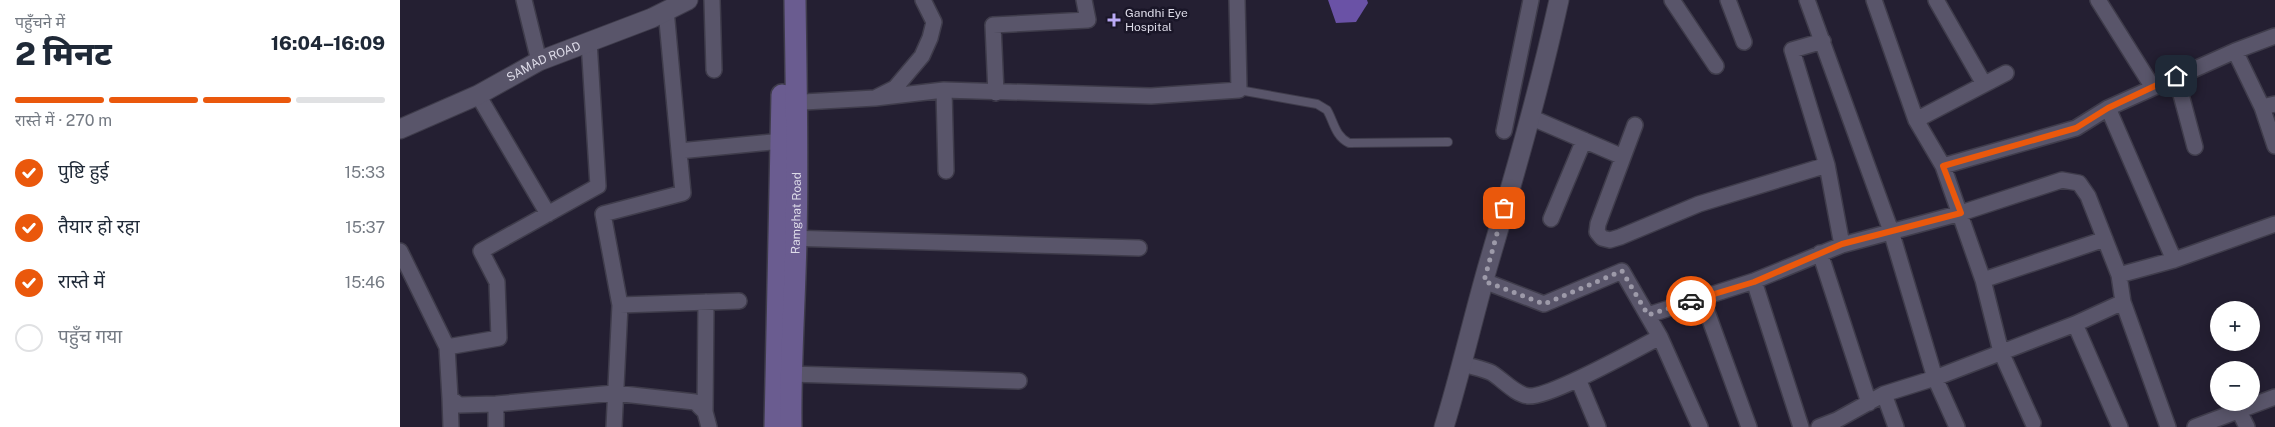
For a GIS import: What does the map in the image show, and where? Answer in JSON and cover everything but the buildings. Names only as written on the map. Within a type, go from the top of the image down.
[{"type":"main road","name":"Ramghat Road","points":[[775,427],[788,238],[782,141],[790,103],[782,0]]},
{"type":"main road","name":"Ramghat Road","points":[[791,427],[788,238],[790,103],[795,0]]},
{"type":"street","points":[[524,0],[539,60]]},
{"type":"street","name":"SAMAD ROAD","points":[[400,129],[478,95],[539,60],[652,18],[688,0]]},
{"type":"street","points":[[712,0],[714,70]]},
{"type":"street","points":[[875,98],[895,88],[922,56],[930,38],[934,22],[923,0]]},
{"type":"street","points":[[996,93],[993,25],[1088,20],[1084,0]]},
{"type":"street","points":[[790,103],[875,98],[944,90],[1151,96],[1239,90],[1237,0]]},
{"type":"street","points":[[1504,132],[1531,0]]},
{"type":"street","points":[[1444,427],[1530,117],[1559,0]]},
{"type":"street","points":[[1672,0],[1716,66]]},
{"type":"street","points":[[1728,0],[1744,42]]},
{"type":"street","points":[[1807,0],[1891,231],[1935,378],[1957,427]]},
{"type":"street","points":[[1874,0],[1916,120],[1943,166],[1961,213],[1983,280],[2001,352],[2031,426]]},
{"type":"street","points":[[1936,0],[1984,84]]},
{"type":"street","points":[[2098,0],[2152,86]]},
{"type":"street","points":[[614,427],[614,393],[620,305],[603,214],[683,193],[666,10]]},
{"type":"street","points":[[1943,166],[2076,128],[2108,108],[2152,86],[2275,36]]},
{"type":"street","points":[[1823,41],[1792,50],[1827,165],[1842,244]]},
{"type":"street","points":[[447,347],[499,338],[497,282],[481,252],[598,186],[588,42]]},
{"type":"street","points":[[2235,51],[2269,106],[2275,146]]},
{"type":"street","points":[[1916,120],[2006,73]]},
{"type":"street","points":[[2176,76],[2196,147]]},
{"type":"street","points":[[944,90],[946,171]]},
{"type":"street","points":[[478,95],[548,214]]},
{"type":"street","points":[[2108,108],[2174,260]]},
{"type":"street","points":[[1530,117],[1623,157]]},
{"type":"street","points":[[1635,125],[1598,224],[1597,232],[1602,238],[1610,240],[1699,204],[1827,165]]},
{"type":"street","points":[[1551,219],[1584,140]]},
{"type":"street","points":[[679,151],[782,141]]},
{"type":"street","points":[[1648,315],[1754,282],[1842,244],[1961,213],[2062,180],[2079,184],[2088,196],[2119,275],[2123,302],[2168,427]]},
{"type":"street","points":[[2119,275],[2174,260],[2275,224]]},
{"type":"street","points":[[788,238],[1139,248]]},
{"type":"street","points":[[1983,280],[2104,239]]},
{"type":"street","points":[[400,251],[447,347],[451,427]]},
{"type":"street","points":[[1820,253],[1869,404]]},
{"type":"street","points":[[1484,281],[1544,304],[1622,271],[1660,337],[1700,427]]},
{"type":"street","points":[[1754,282],[1802,427]]},
{"type":"street","points":[[1702,298],[1749,427]]},
{"type":"street","points":[[620,305],[739,301]]},
{"type":"street","points":[[706,302],[705,412],[709,427]]},
{"type":"street","points":[[1819,427],[1838,424],[1884,394],[1935,378],[2075,324],[2123,302]]},
{"type":"street","points":[[2075,324],[2120,427]]},
{"type":"street","points":[[1463,364],[1491,372],[1526,396],[1534,396],[1578,379],[1660,337]]},
{"type":"street","points":[[790,374],[1019,381]]},
{"type":"street","points":[[1578,379],[1598,427]]},
{"type":"street","points":[[450,398],[459,405],[496,404],[614,393],[695,402],[705,412]]},
{"type":"street","points":[[1884,394],[1896,427]]},
{"type":"street","points":[[2260,403],[2275,397]]},
{"type":"street","points":[[496,404],[496,427]]},
{"type":"street","points":[[2194,427],[2238,411],[2247,427]]},
{"type":"lane","points":[[1239,90],[1317,104],[1328,110],[1336,132],[1342,140],[1349,143],[1448,142]]},
{"type":"shaded area","points":[[1328,0],[1367,0],[1368,3],[1356,22],[1336,23]]},
{"type":"way so far","points":[[1504,208],[1484,281],[1544,304],[1622,271],[1648,315],[1691,301]]},
{"type":"place","name":"Gandhi Eye Hospital","points":[[1114,20]]},
{"type":"route","points":[[1691,301],[1754,282],[1842,244],[1961,213],[1943,166],[2076,128],[2108,108],[2176,76]]}]
